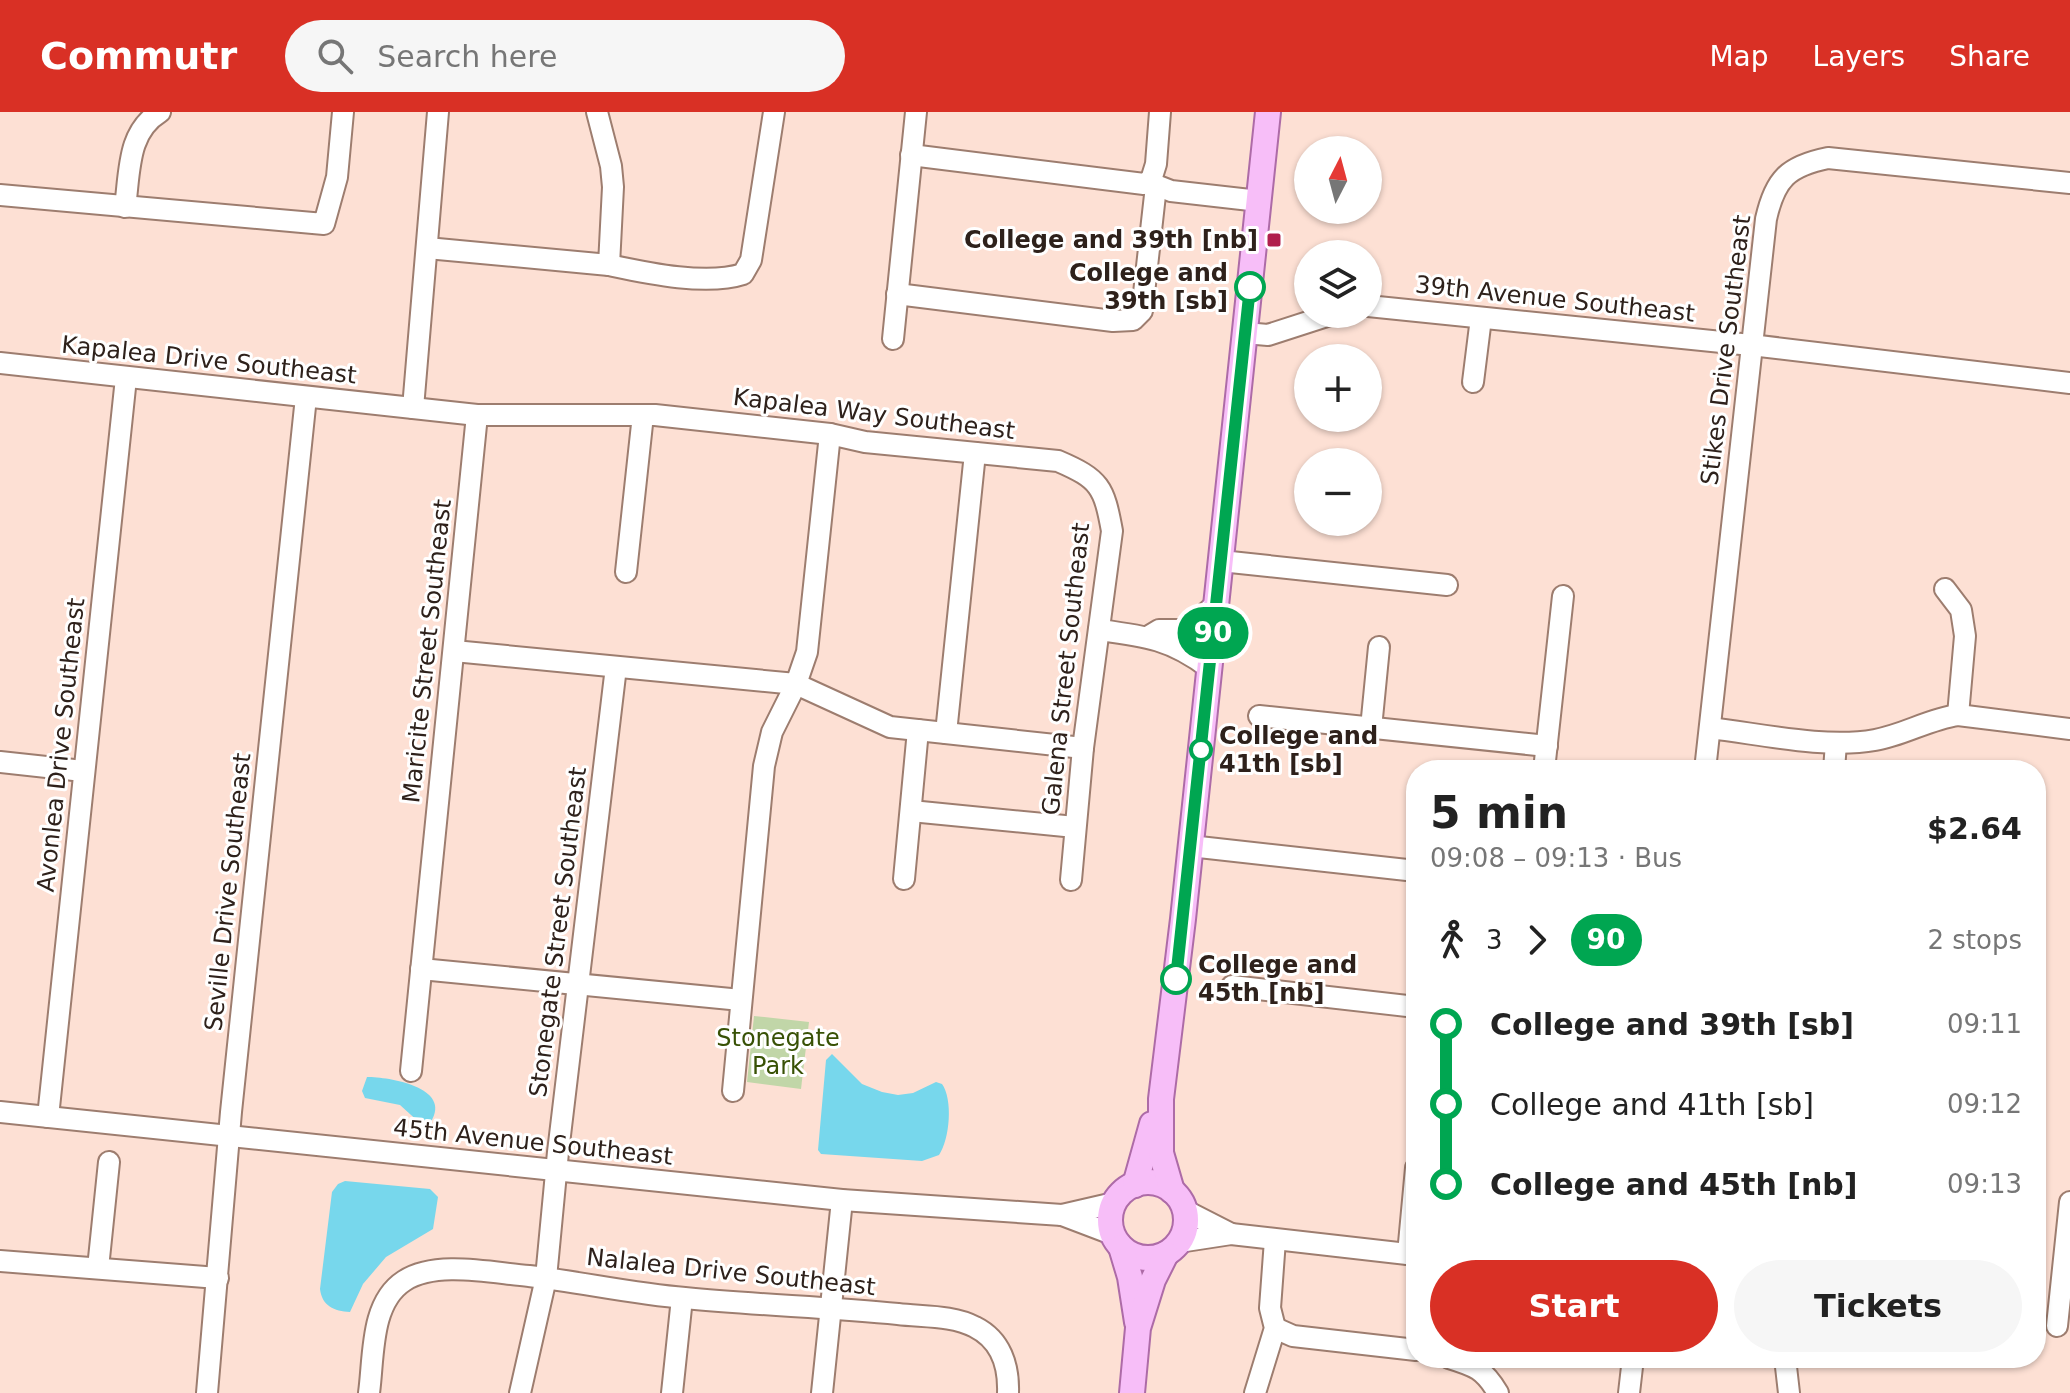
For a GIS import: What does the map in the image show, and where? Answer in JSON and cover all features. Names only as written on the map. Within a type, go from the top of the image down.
[{"type":"main road","points":[[1132,1393],[1138,1328],[1153,1280],[1185,1228],[1161,1153],[1161,1099],[1268,112]]},
{"type":"main road","points":[[1135,1185],[1161,1099]]},
{"type":"main road","points":[[1138,1328],[1130,1277],[1110,1217],[1114,1203],[1122,1192],[1135,1185],[1154,1183],[1178,1200]]},
{"type":"main road","points":[[1117,1240],[1136,1256],[1145,1258],[1173,1248]]},
{"type":"street","points":[[125,207],[136,135],[160,112]]},
{"type":"street","points":[[0,195],[324,224],[337,177],[343,112]]},
{"type":"street","points":[[413,408],[438,112]]},
{"type":"street","points":[[597,112],[611,166],[613,187],[609,265]]},
{"type":"street","points":[[427,248],[609,265],[697,278],[728,279],[743,274],[751,260],[774,112]]},
{"type":"street","points":[[893,339],[916,112]]},
{"type":"street","points":[[897,294],[1113,321],[1133,320],[1142,311],[1151,180],[1156,164],[1160,112]]},
{"type":"street","points":[[911,155],[1152,184],[1171,191],[1259,201]]},
{"type":"street","name":"Stikes Drive Southeast","points":[[1706,760],[1751,345],[1771,197],[1781,180],[1795,168],[1828,158],[2070,183]]},
{"type":"street","name":"39th Avenue Southeast","points":[[1382,307],[1751,345],[2070,383]]},
{"type":"street","points":[[1473,382],[1481,318]]},
{"type":"street","points":[[1245,333],[1268,335],[1294,327]]},
{"type":"street","name":"Kapalea Drive Southeast","points":[[0,363],[477,415]]},
{"type":"street","name":"Avonlea Drive Southeast","points":[[48,1117],[126,378]]},
{"type":"street","name":"Seville Drive Southeast","points":[[207,1393],[229,1138],[306,397]]},
{"type":"street","points":[[477,415],[649,415],[626,572]]},
{"type":"street","name":"Maricite Street Southeast","points":[[411,1071],[477,415]]},
{"type":"street","name":"Kapalea Way Southeast","points":[[649,415],[830,434],[865,442],[1058,461],[1084,472]]},
{"type":"street","points":[[733,1091],[764,766],[772,732],[796,684],[807,652],[830,434]]},
{"type":"street","points":[[946,733],[975,453]]},
{"type":"street","name":"Galena Street Southeast","points":[[1071,880],[1083,748],[1112,531],[1105,496],[1084,472]]},
{"type":"street","points":[[1221,561],[1447,585]]},
{"type":"street","points":[[1945,589],[1961,610],[1965,636],[1958,715]]},
{"type":"street","points":[[1545,760],[1563,596]]},
{"type":"street","points":[[1149,636],[1159,630],[1186,630],[1215,605]]},
{"type":"street","points":[[1099,630],[1149,636],[1158,642],[1184,649],[1209,668]]},
{"type":"street","points":[[1371,728],[1379,647]]},
{"type":"street","points":[[454,651],[796,684],[890,727],[1083,748]]},
{"type":"street","name":"Stonegate Street Southeast","points":[[520,1393],[546,1278],[616,667]]},
{"type":"street","points":[[1710,728],[1836,743],[1876,740],[1940,717],[1958,715],[2070,729]]},
{"type":"street","points":[[1259,716],[1547,746]]},
{"type":"street","points":[[904,879],[918,730]]},
{"type":"street","points":[[1835,760],[1836,743]]},
{"type":"street","points":[[0,762],[83,771]]},
{"type":"street","points":[[911,811],[1075,827]]},
{"type":"street","points":[[1190,846],[1406,870]]},
{"type":"street","points":[[421,969],[741,1000]]},
{"type":"street","points":[[1232,986],[1406,1006]]},
{"type":"street","name":"45th Avenue Southeast","points":[[0,1112],[842,1200],[1062,1215],[1114,1203]]},
{"type":"street","points":[[98,1268],[109,1162]]},
{"type":"street","points":[[822,1393],[842,1200]]},
{"type":"street","points":[[1178,1200],[1231,1234]]},
{"type":"street","points":[[2054,1325],[2070,1202]]},
{"type":"street","name":"45th Avenue Southeast","points":[[1062,1215],[1117,1240]]},
{"type":"street","points":[[1173,1248],[1231,1234],[1406,1253]]},
{"type":"street","points":[[1255,1393],[1275,1328],[1270,1308],[1275,1240]]},
{"type":"street","points":[[0,1261],[218,1278]]},
{"type":"street","name":"Nalalea Drive Southeast","points":[[369,1393],[377,1328],[383,1306],[393,1290],[414,1275],[438,1269],[546,1278],[682,1298],[832,1308],[960,1321],[973,1325],[991,1339],[1005,1361],[1008,1393]]},
{"type":"street","points":[[672,1393],[682,1298]]},
{"type":"street","points":[[1275,1328],[1293,1336],[1406,1349]]},
{"type":"street","points":[[1478,1368],[1489,1377],[1498,1393]]},
{"type":"street","points":[[1629,1393],[1632,1368]]},
{"type":"street","points":[[1786,1368],[1789,1393]]},
{"type":"green space","name":"Stonegate Park","points":[[754,1016],[809,1022],[801,1089],[747,1082]]},
{"type":"water","points":[[832,1054],[862,1084],[882,1092],[898,1095],[913,1093],[936,1082],[942,1084],[948,1099],[949,1119],[946,1139],[939,1155],[922,1161],[821,1154],[818,1150],[826,1060]]},
{"type":"water","points":[[367,1077],[403,1082],[426,1092],[433,1100],[435,1110],[431,1122],[421,1124],[400,1105],[365,1098],[362,1091]]},
{"type":"water","points":[[345,1181],[430,1189],[438,1197],[433,1229],[386,1257],[363,1284],[350,1312],[330,1306],[323,1300],[320,1289],[332,1192]]},
{"type":"bus line","name":"90","points":[[1176,979],[1250,287]]},
{"type":"place","name":"College and 39th [nb]","points":[[1274,240]]},
{"type":"place","name":"College and 39th [sb]","points":[[1250,287]]},
{"type":"place","name":"College and 41th [sb]","points":[[1201,750]]},
{"type":"place","name":"College and 45th [nb]","points":[[1176,979]]}]
